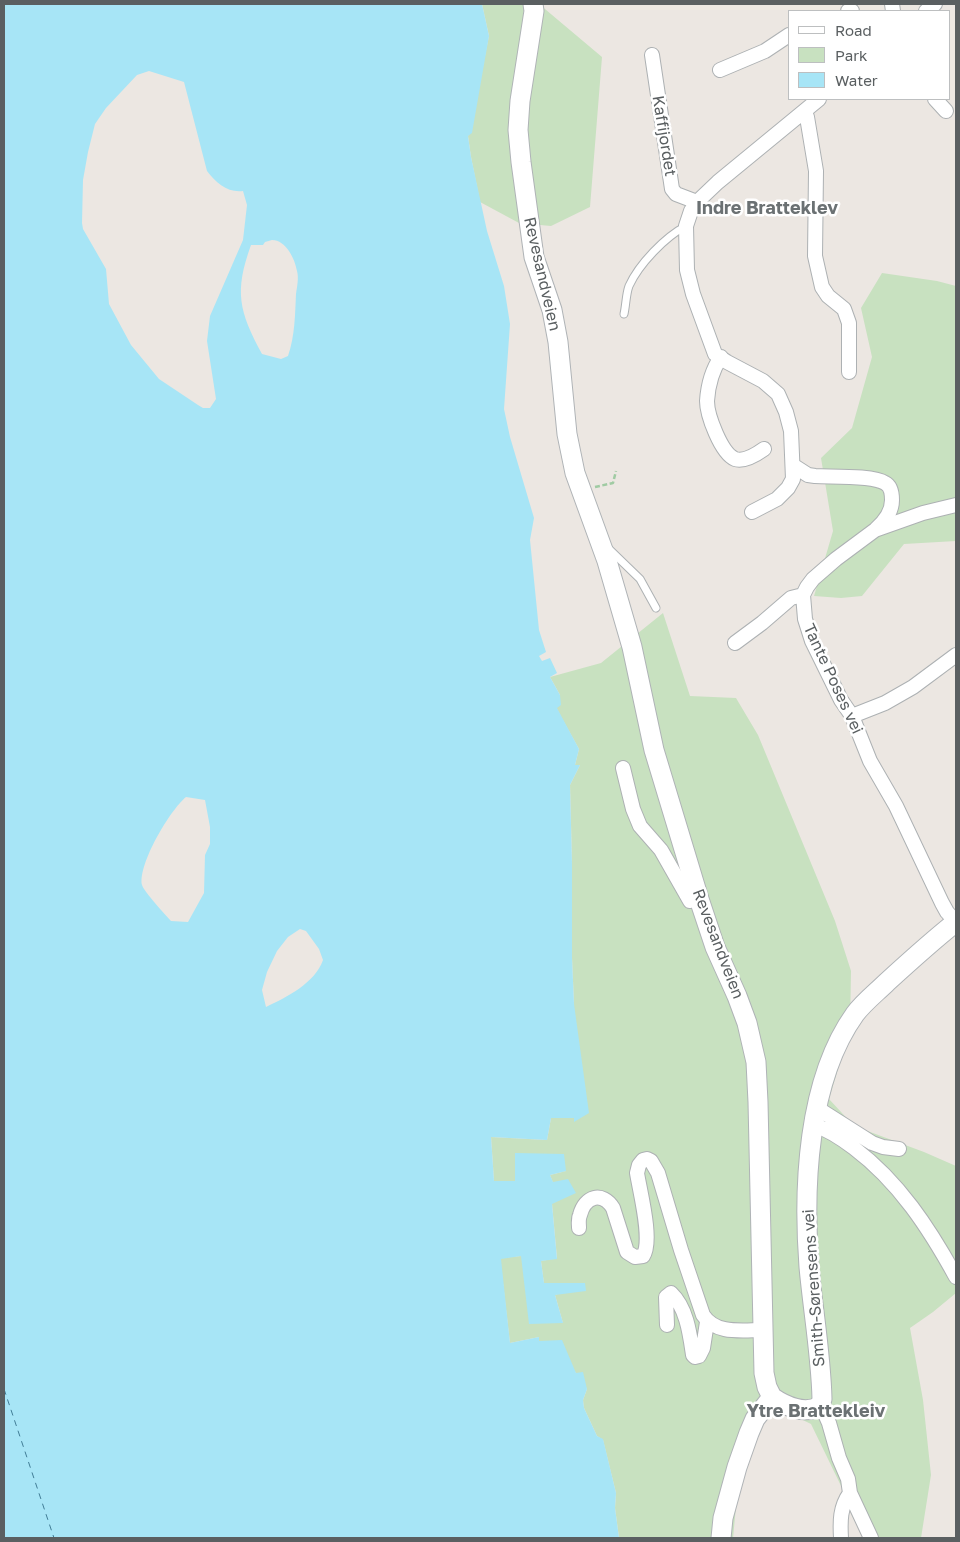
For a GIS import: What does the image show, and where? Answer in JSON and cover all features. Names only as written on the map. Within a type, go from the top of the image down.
[{"type":"main road","name":"Revesandveien","points":[[533,4],[534,11],[520,101],[518,130],[520,162],[534,257],[552,310],[558,342],[567,434],[575,473],[599,539],[632,647],[654,750],[699,899],[715,947],[747,1023],[756,1062],[764,1373],[767,1387],[772,1397]]},
{"type":"main road","name":"Smith-Sørensens vei","points":[[820,1406],[822,1388],[807,1230],[809,1154],[815,1117],[833,1055],[856,1013],[921,950],[956,922]]},
{"type":"main road","points":[[721,1538],[723,1518],[737,1467],[755,1419],[772,1397],[790,1407],[808,1411],[820,1406]]},
{"type":"street","points":[[720,70],[765,51],[788,36]]},
{"type":"street","name":"Kaffijordet","points":[[652,55],[672,189],[676,194],[697,202]]},
{"type":"street","points":[[752,512],[777,499],[788,488],[793,479],[794,466],[791,431],[786,412],[778,394],[763,381],[715,354],[687,270],[686,226],[691,211],[697,202],[718,182],[818,100]]},
{"type":"street","points":[[936,100],[946,111]]},
{"type":"street","points":[[803,113],[807,117],[816,171],[815,256],[818,276],[828,296],[844,309],[849,323],[849,372]]},
{"type":"street","points":[[721,357],[711,377],[707,402],[714,430],[724,448],[736,459],[741,460],[764,449]]},
{"type":"street","points":[[735,643],[791,598],[803,595],[813,579],[875,530],[886,518],[892,505],[892,490],[886,483],[872,479],[808,475],[794,466]]},
{"type":"street","points":[[875,530],[922,513],[956,504]]},
{"type":"street","name":"Tante Poses vei","points":[[803,595],[805,619],[812,641],[852,716],[870,760],[896,806],[947,912],[956,922]]},
{"type":"street","points":[[852,716],[885,703],[906,691],[956,655]]},
{"type":"street","points":[[623,768],[632,809],[640,826],[661,850],[690,901],[699,899]]},
{"type":"street","points":[[815,1117],[872,1143],[883,1147],[899,1149]]},
{"type":"street","points":[[815,1117],[885,1175],[913,1207],[936,1240],[956,1277]]},
{"type":"street","points":[[579,1228],[579,1216],[583,1208],[590,1200],[602,1197],[613,1208],[627,1252],[634,1258],[643,1256],[646,1251],[647,1234],[637,1173],[639,1165],[643,1160],[647,1159],[658,1173],[702,1315],[712,1326],[724,1330],[764,1330]]},
{"type":"street","points":[[667,1325],[666,1296],[671,1293],[681,1306],[695,1357],[699,1356],[702,1348],[707,1322]]},
{"type":"street","points":[[820,1406],[829,1423],[839,1458],[848,1478],[850,1493],[871,1538]]},
{"type":"street","points":[[841,1538],[841,1514],[844,1502],[850,1493]]},
{"type":"lane","points":[[624,314],[629,286],[638,270],[675,232],[686,226]]},
{"type":"lane","name":"Revesandveien","points":[[599,539],[640,579],[656,608]]},
{"type":"path","points":[[581,491],[614,482],[616,471]]},
{"type":"green space","points":[[482,4],[539,4],[602,57],[590,207],[551,226],[519,223],[480,202],[468,136],[489,36]]},
{"type":"green space","points":[[882,273],[937,281],[956,286],[956,541],[904,544],[862,596],[841,598],[814,596],[833,531],[821,458],[852,428],[872,357],[861,308]]},
{"type":"green space","points":[[663,613],[690,696],[736,698],[758,735],[835,921],[851,971],[850,1029],[829,1099],[854,1126],[956,1166],[956,1293],[910,1328],[923,1400],[931,1475],[921,1538],[873,1538],[843,1490],[811,1424],[780,1409],[757,1424],[737,1496],[733,1538],[619,1538],[615,1508],[616,1493],[603,1440],[597,1436],[584,1408],[583,1400],[587,1389],[576,1373],[539,1341],[539,1337],[510,1343],[500,1258],[521,1256],[563,1323],[555,1295],[584,1283],[544,1284],[541,1261],[557,1258],[552,1204],[553,1183],[550,1175],[566,1171],[515,1181],[494,1181],[491,1137],[547,1140],[551,1118],[574,1118],[570,785],[580,765],[575,765],[579,749],[556,708],[560,695],[550,677],[601,663]]},
{"type":"water","points":[[4,4],[482,4],[489,36],[472,133],[468,136],[487,231],[504,286],[510,324],[504,409],[510,437],[534,518],[530,540],[539,630],[546,652],[539,656],[542,661],[550,658],[557,673],[550,677],[560,695],[561,705],[557,708],[579,749],[575,765],[580,765],[570,785],[572,958],[574,1004],[589,1113],[574,1122],[574,1118],[551,1118],[547,1140],[491,1137],[494,1181],[515,1181],[515,1153],[564,1154],[566,1171],[550,1175],[553,1182],[568,1179],[576,1193],[552,1204],[557,1259],[541,1261],[544,1283],[585,1283],[586,1291],[555,1295],[563,1323],[529,1324],[521,1256],[501,1259],[510,1343],[539,1337],[539,1341],[562,1340],[576,1373],[583,1372],[587,1389],[583,1400],[584,1408],[597,1436],[603,1439],[616,1493],[615,1508],[619,1538],[4,1538]],"holes":[[[149,71],[184,82],[207,171],[227,189],[243,191],[247,205],[243,240],[210,316],[207,341],[216,399],[210,408],[203,408],[159,379],[131,345],[109,304],[106,269],[83,229],[83,180],[95,124],[106,108],[137,75]],[[272,240],[282,243],[289,251],[298,274],[292,340],[288,356],[281,359],[262,354],[248,325],[241,301],[242,276],[251,245],[263,245],[265,242]],[[186,797],[205,800],[210,827],[210,844],[205,855],[204,893],[188,922],[171,921],[150,898],[142,885],[142,876],[150,851],[164,825]],[[300,929],[306,931],[319,949],[323,960],[314,976],[307,982],[291,994],[266,1007],[262,990],[267,972],[277,951],[288,937]]]},
{"type":"ferry route","points":[[4,1389],[54,1538]]},
{"type":"district","name":"Indre Bratteklev","points":[[767,208]]},
{"type":"district","name":"Ytre Brattekleiv","points":[[816,1411]]}]
